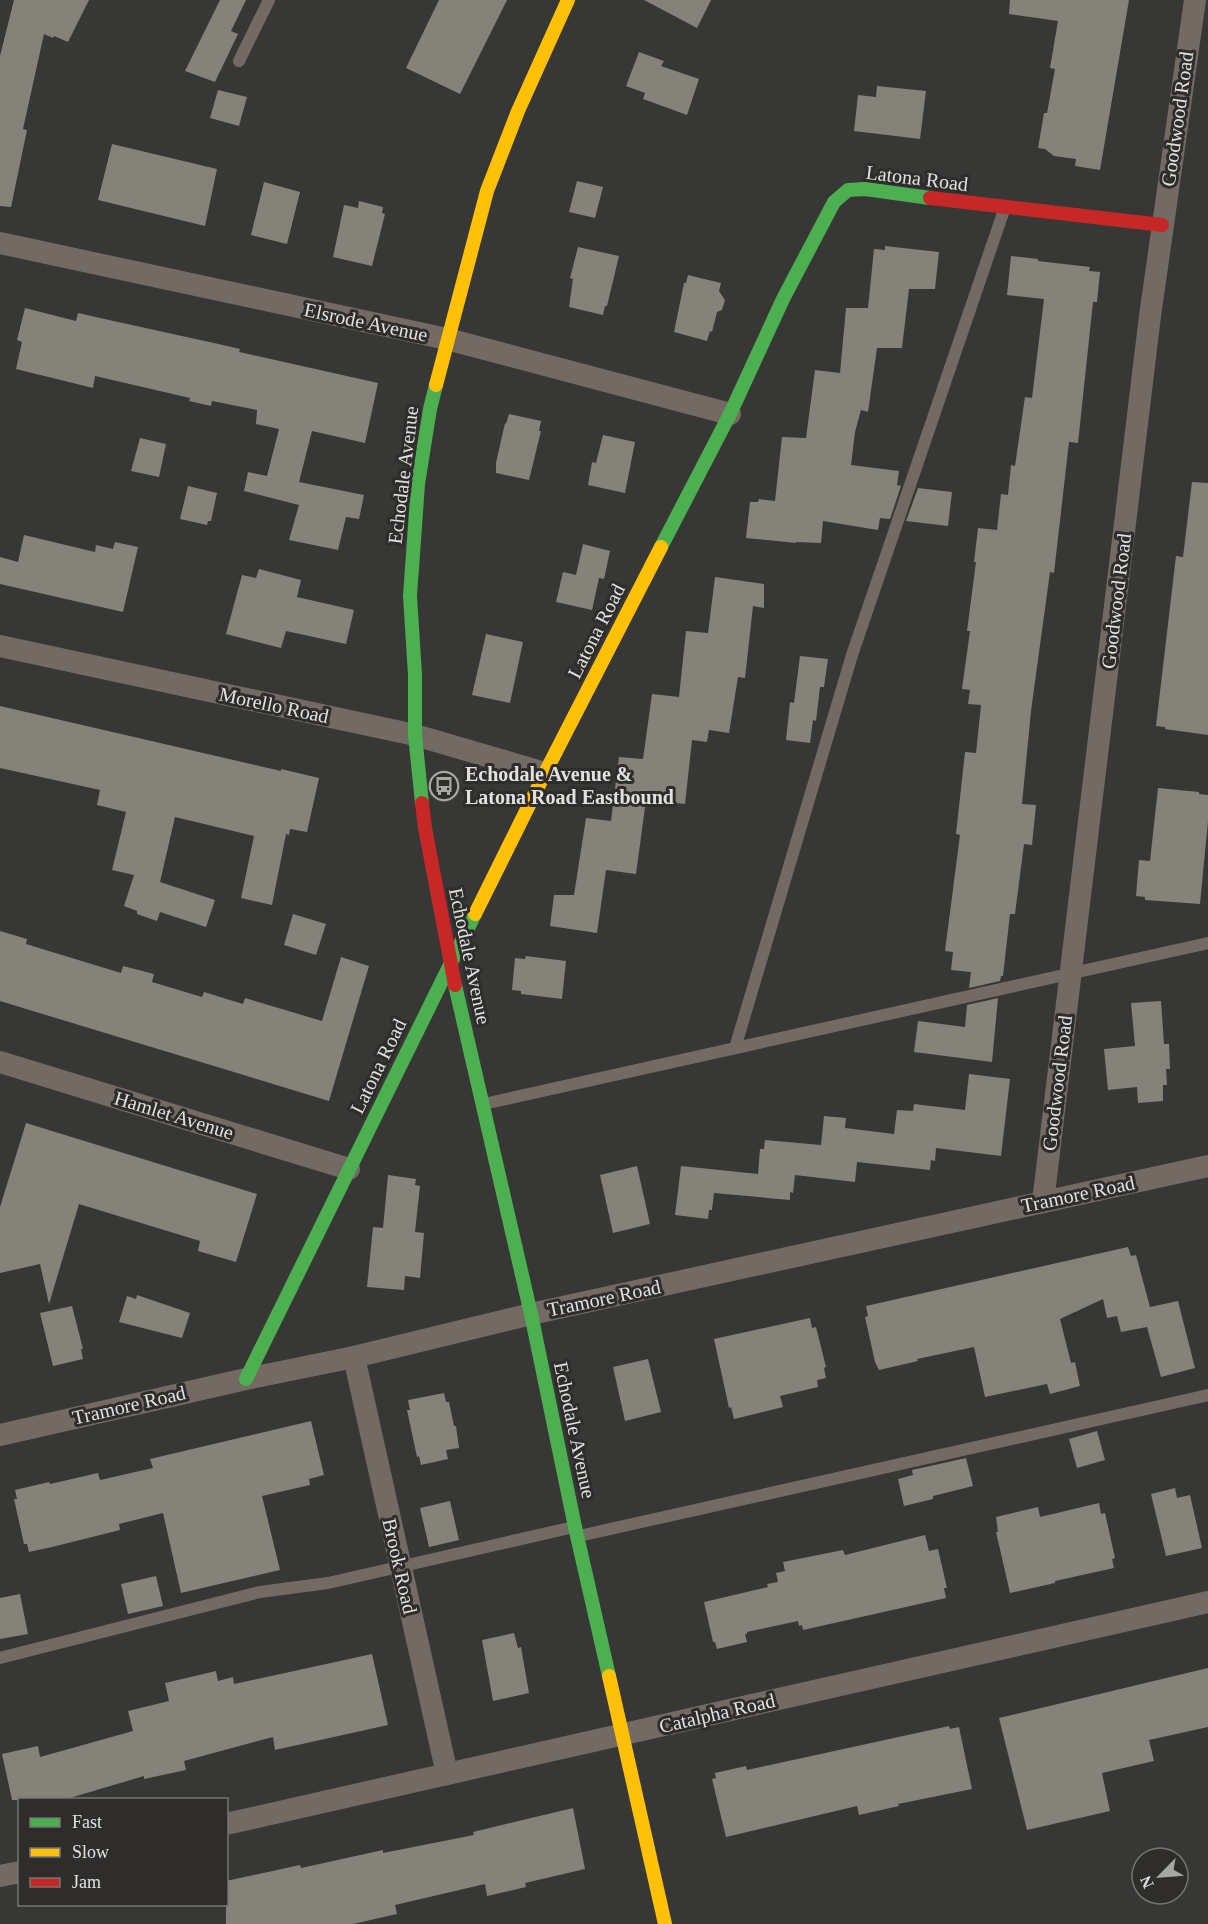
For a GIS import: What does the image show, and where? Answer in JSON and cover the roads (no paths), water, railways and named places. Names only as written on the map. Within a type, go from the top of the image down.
[{"type":"main road","name":"Echodale Avenue","points":[[568,0],[518,111],[487,191],[430,409],[418,484],[410,596],[415,675],[415,735],[425,828],[450,964],[531,1314],[665,1924]]},
{"type":"main road","name":"Latona Road","points":[[246,1379],[545,773],[730,414],[783,299],[834,202],[848,190],[865,189],[1005,208],[1162,225]]},
{"type":"street","name":"Goodwood Road","points":[[1043,1202],[1162,225],[1194,0]]},
{"type":"street","name":"Elsrode Avenue","points":[[0,243],[447,339],[730,414]]},
{"type":"street","name":"Morello Road","points":[[0,646],[415,735],[545,773]]},
{"type":"street","name":"Hamlet Avenue","points":[[0,1062],[349,1169]]},
{"type":"street","name":"Tramore Road","points":[[0,1435],[246,1379],[354,1358],[531,1314],[1208,1166]]},
{"type":"street","name":"Brook Road","points":[[354,1358],[447,1774]]},
{"type":"street","name":"Catalpha Road","points":[[228,1824],[1208,1602]]},
{"type":"street","points":[[0,1876],[18,1872]]},
{"type":"lane","points":[[239,61],[269,0]]},
{"type":"lane","points":[[735,1048],[852,655],[1005,208]]},
{"type":"lane","points":[[483,1105],[1208,943]]},
{"type":"lane","points":[[0,1658],[260,1592],[328,1583],[1208,1395]]},
{"type":"place","name":"Echodale Avenue & Latona Road Eastbound","points":[[444,786]]}]
